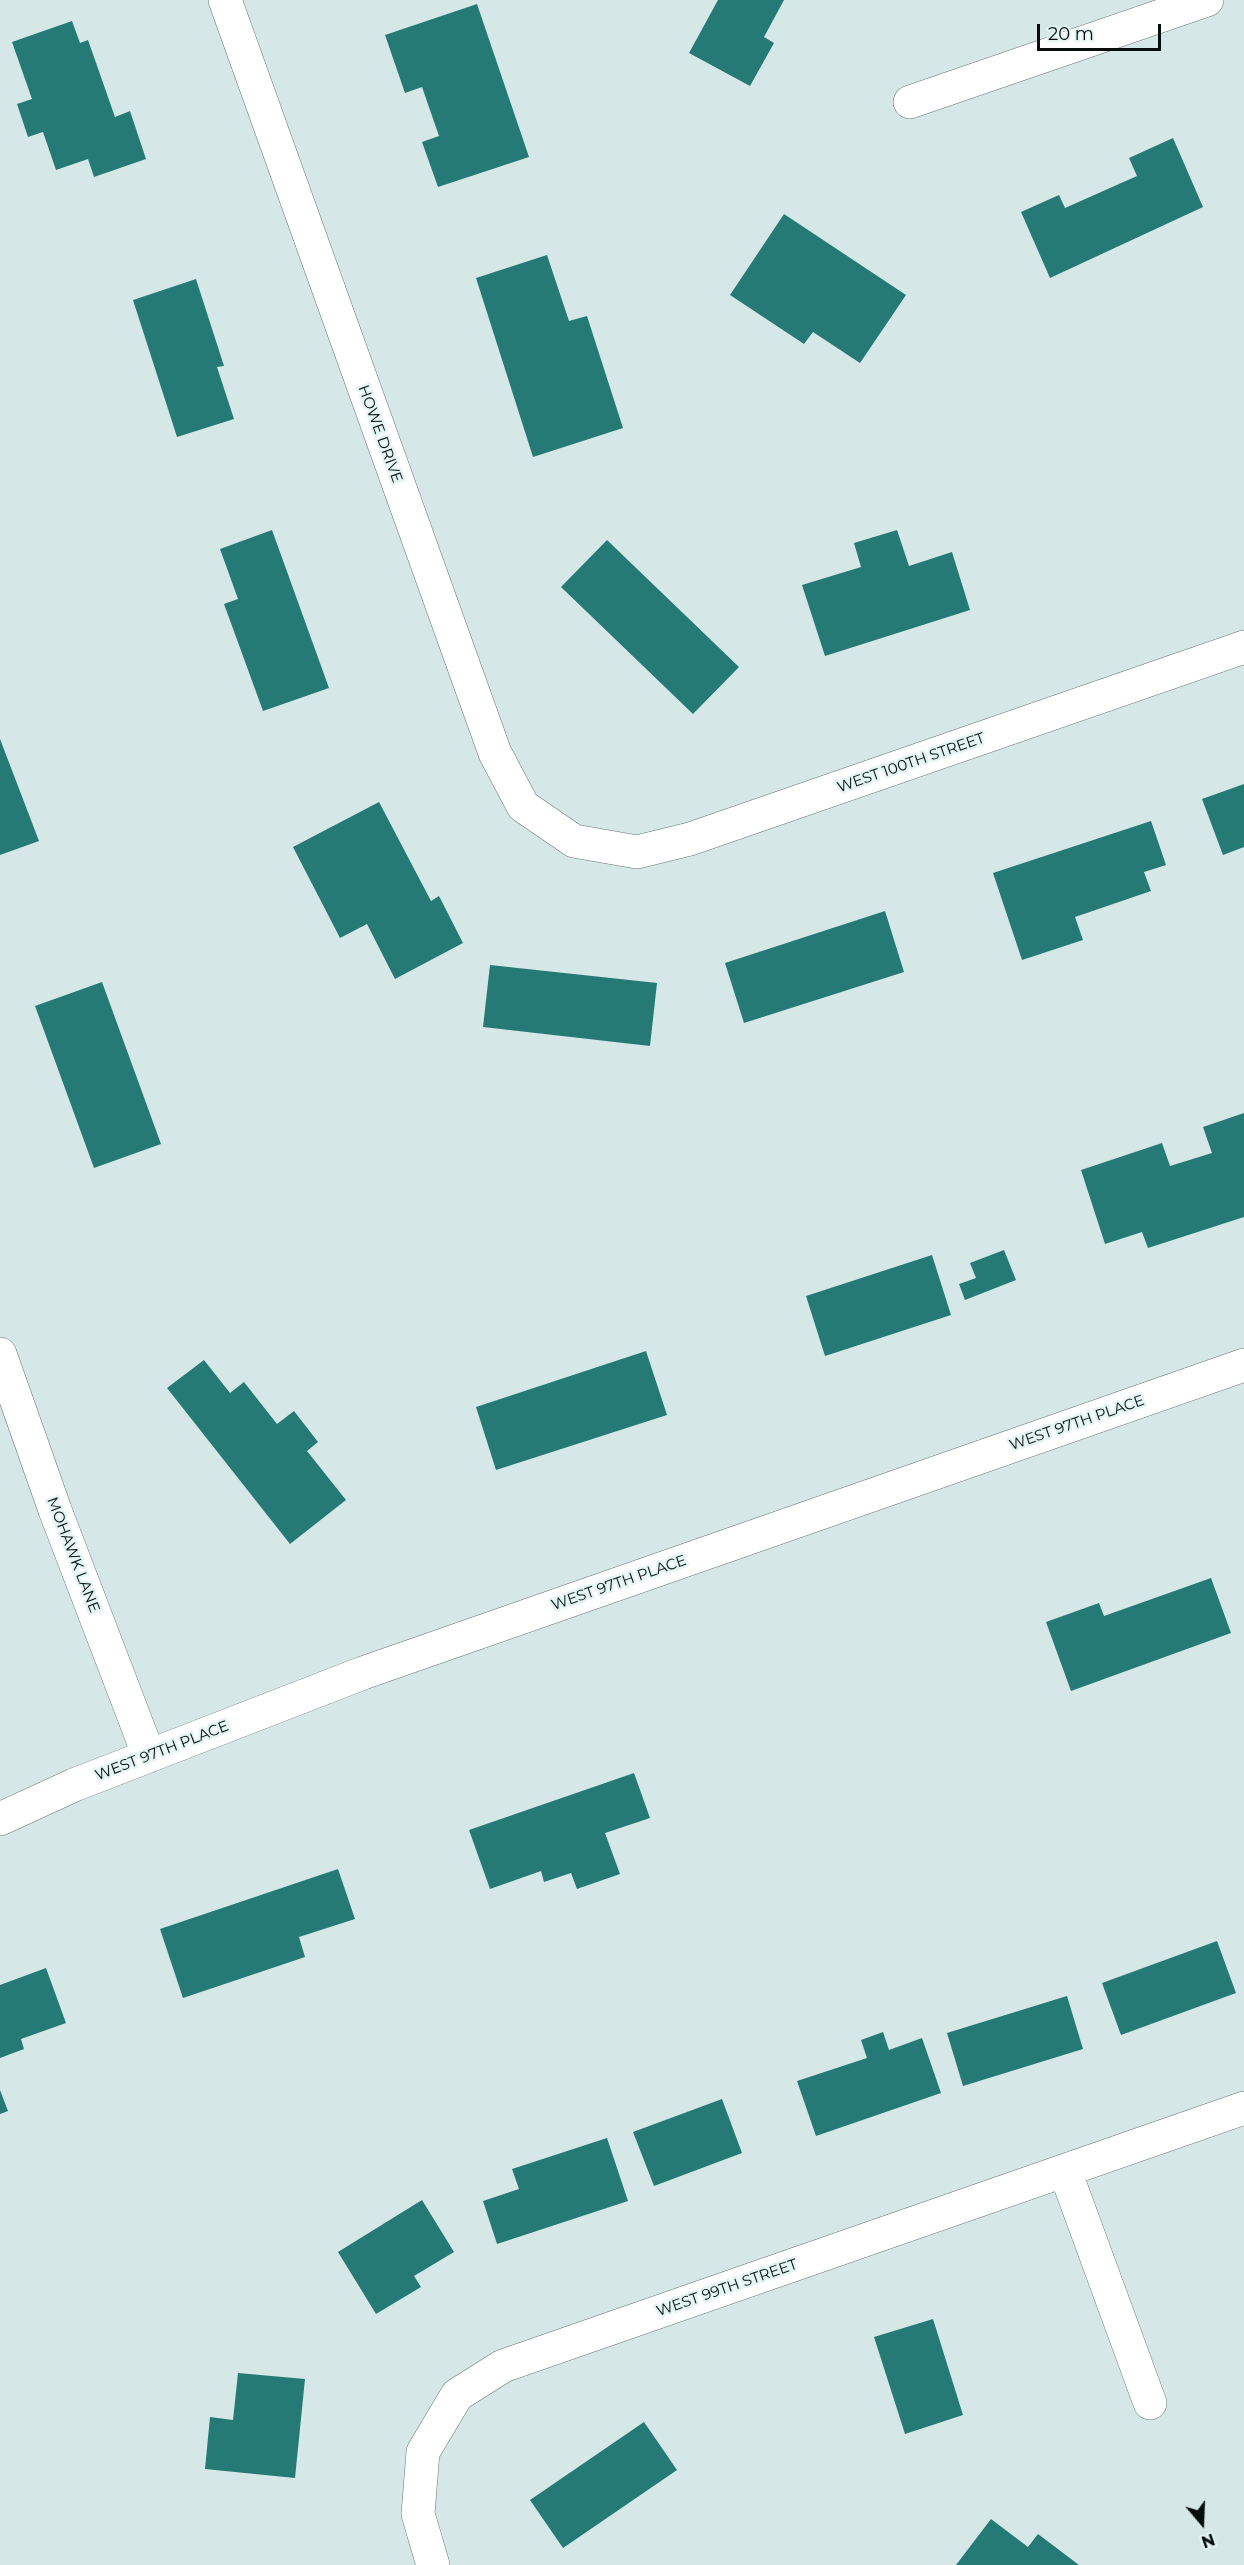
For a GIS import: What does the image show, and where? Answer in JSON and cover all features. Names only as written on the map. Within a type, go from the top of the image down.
[{"type":"street","name":"HOWE DRIVE","points":[[225,0],[495,753],[523,806],[574,841]]},
{"type":"street","points":[[910,102],[1207,0]]},
{"type":"street","name":"WEST 100TH STREET","points":[[574,841],[638,852],[690,839],[1244,647]]},
{"type":"street","name":"MOHAWK LANE","points":[[0,1354],[149,1756]]},
{"type":"street","name":"WEST 97TH PLACE","points":[[0,1819],[74,1785],[363,1673],[1244,1365]]},
{"type":"street","name":"WEST 99TH STREET","points":[[433,2565],[418,2514],[423,2452],[457,2396],[503,2366],[1244,2108]]},
{"type":"street","points":[[1065,2171],[1150,2403]]},
{"type":"building","points":[[718,0],[784,0],[764,37],[774,43],[750,86],[689,53]]},
{"type":"building","points":[[477,4],[529,157],[438,187],[422,142],[439,136],[422,87],[405,93],[385,35]]},
{"type":"building","points":[[72,21],[80,43],[88,40],[115,117],[130,111],[146,159],[94,177],[88,159],[56,170],[43,132],[28,137],[17,104],[32,99],[12,42]]},
{"type":"building","points":[[1173,138],[1203,207],[1050,278],[1021,212],[1059,195],[1065,208],[1137,176],[1129,158]]},
{"type":"building","points":[[784,214],[906,295],[860,363],[813,332],[804,344],[730,295]]},
{"type":"building","points":[[547,255],[569,321],[587,316],[623,428],[533,457],[476,278]]},
{"type":"building","points":[[196,279],[224,366],[217,367],[234,419],[177,437],[133,300]]},
{"type":"building","points":[[272,530],[329,688],[263,711],[224,604],[238,599],[220,549]]},
{"type":"building","points":[[897,530],[909,566],[952,552],[970,610],[825,656],[802,585],[861,567],[854,543]]},
{"type":"building","points":[[607,540],[739,667],[693,714],[561,587]]},
{"type":"building","points":[[0,739],[39,841],[0,855]]},
{"type":"building","points":[[1244,784],[1244,847],[1223,855],[1202,799]]},
{"type":"building","points":[[379,802],[431,901],[439,896],[463,943],[395,979],[367,924],[340,938],[293,847]]},
{"type":"building","points":[[1151,821],[1166,865],[1144,872],[1151,891],[1075,917],[1083,940],[1022,960],[993,873]]},
{"type":"building","points":[[885,911],[904,972],[744,1023],[725,963]]},
{"type":"building","points":[[490,965],[657,983],[650,1046],[483,1027]]},
{"type":"building","points":[[102,982],[161,1144],[94,1168],[35,1006]]},
{"type":"building","points":[[1244,1113],[1244,1217],[1148,1248],[1142,1232],[1105,1244],[1081,1170],[1162,1143],[1170,1166],[1212,1153],[1203,1127]]},
{"type":"building","points":[[1004,1250],[1016,1280],[965,1300],[959,1284],[976,1278],[970,1263]]},
{"type":"building","points":[[932,1255],[951,1315],[825,1356],[806,1296]]},
{"type":"building","points":[[646,1351],[667,1415],[496,1470],[476,1407]]},
{"type":"building","points":[[204,1360],[230,1393],[244,1382],[277,1424],[294,1411],[318,1442],[307,1451],[346,1500],[290,1544],[167,1388]]},
{"type":"building","points":[[1211,1578],[1231,1633],[1071,1691],[1046,1622],[1099,1603],[1104,1616]]},
{"type":"building","points":[[634,1773],[650,1818],[605,1833],[620,1874],[577,1889],[571,1873],[544,1882],[541,1871],[490,1889],[469,1830]]},
{"type":"building","points":[[338,1869],[355,1919],[299,1937],[305,1957],[183,1998],[160,1929]]},
{"type":"building","points":[[1217,1941],[1236,1993],[1121,2035],[1102,1983]]},
{"type":"building","points":[[46,1968],[66,2023],[21,2039],[24,2049],[0,2058],[0,1985]]},
{"type":"building","points":[[1067,1996],[1083,2049],[963,2086],[947,2033]]},
{"type":"building","points":[[883,2032],[889,2050],[922,2038],[941,2093],[816,2136],[797,2081],[867,2058],[861,2040]]},
{"type":"building","points":[[0,2090],[8,2111],[0,2114]]},
{"type":"building","points":[[722,2099],[742,2153],[654,2186],[633,2132]]},
{"type":"building","points":[[607,2138],[628,2201],[497,2244],[483,2201],[519,2189],[512,2169]]},
{"type":"building","points":[[422,2200],[454,2252],[414,2276],[421,2287],[376,2314],[338,2252]]},
{"type":"building","points":[[933,2319],[963,2415],[905,2434],[874,2337]]},
{"type":"building","points":[[238,2373],[305,2379],[295,2478],[205,2469],[210,2417],[233,2420]]},
{"type":"building","points":[[644,2422],[677,2470],[563,2548],[530,2500]]},
{"type":"building","points":[[991,2519],[1028,2547],[1038,2534],[1079,2565],[956,2565]]}]
